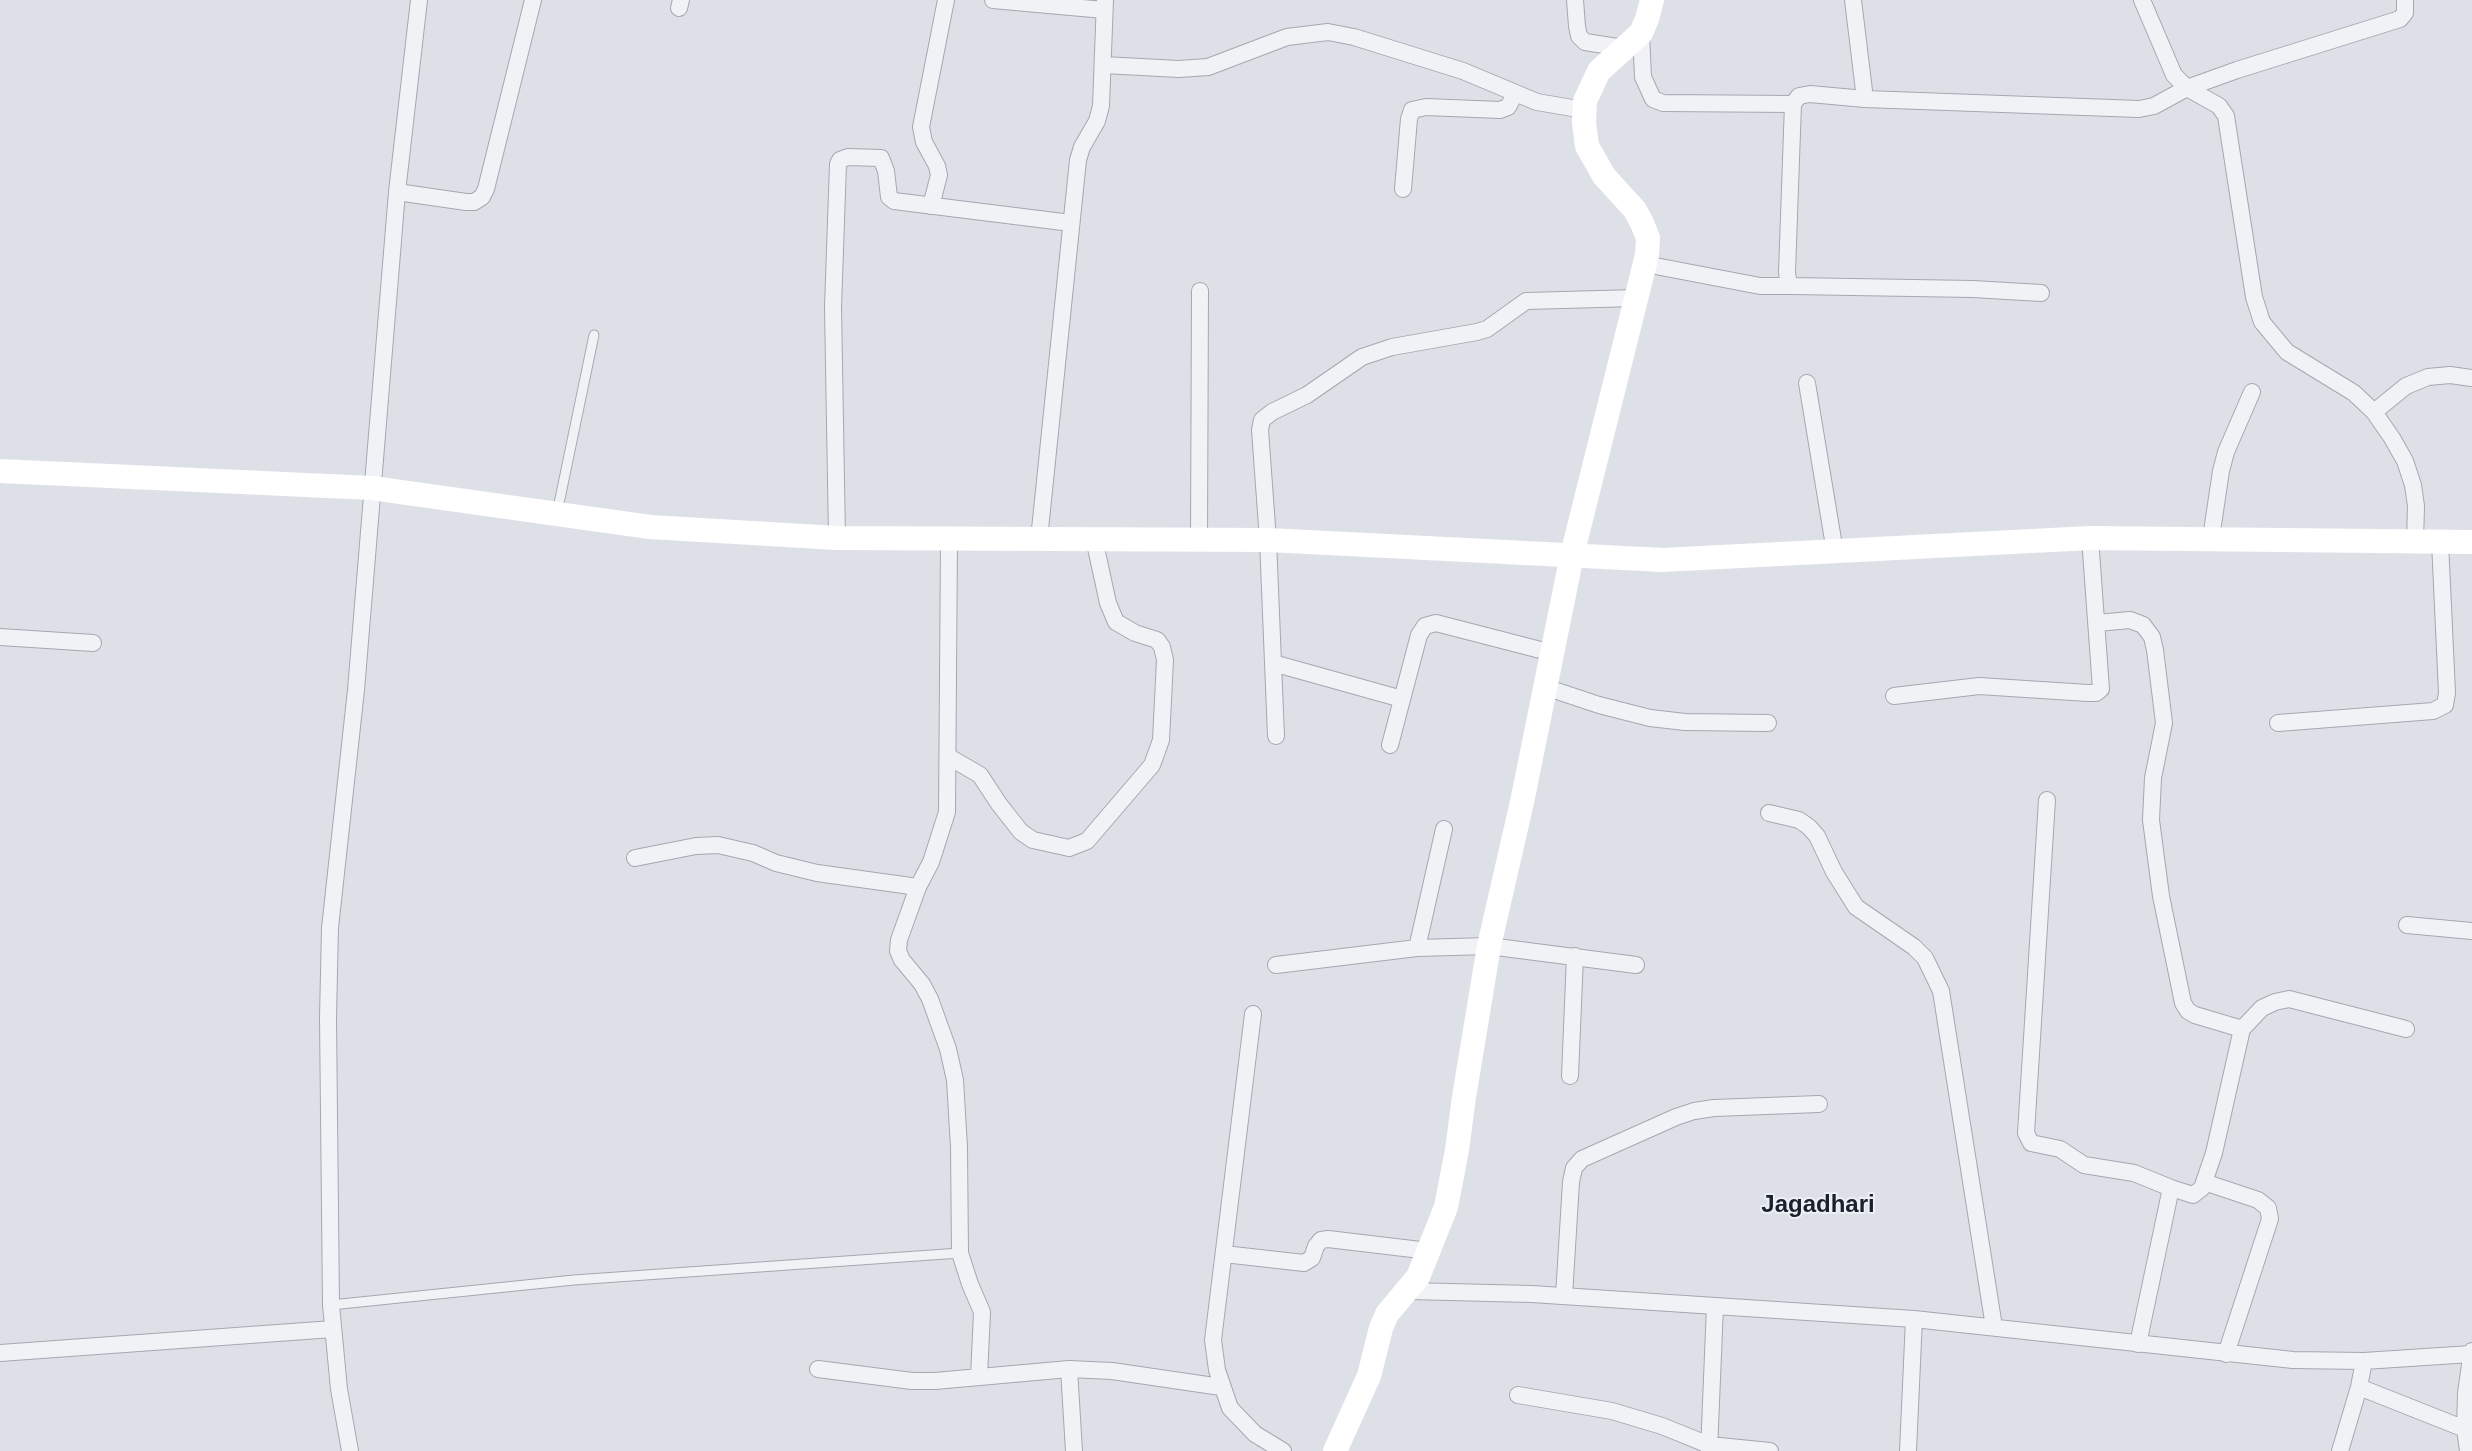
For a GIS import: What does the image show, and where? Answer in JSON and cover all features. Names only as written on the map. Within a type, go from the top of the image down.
[{"type":"street","points":[[350,1451],[339,1389],[331,1305],[328,1028],[330,928],[356,690],[396,192],[419,0]]},
{"type":"street","points":[[396,192],[466,202],[474,202],[482,197],[486,189],[533,0]]},
{"type":"street","points":[[931,206],[939,175],[937,166],[924,142],[922,127],[946,0]]},
{"type":"street","points":[[992,0],[1104,5],[1101,106],[1097,121],[1082,147],[1078,160],[1039,539]]},
{"type":"street","points":[[1575,0],[1577,26],[1580,36],[1585,42],[1632,41]]},
{"type":"street","points":[[1335,1451],[1369,1376],[1381,1328],[1387,1314],[1408,1291],[1424,1265],[1446,1207],[1453,1174],[1489,946],[1522,802],[1572,555],[1645,264],[1648,238],[1635,210],[1594,162],[1587,146],[1584,110],[1588,93],[1599,71],[1632,41],[1648,20],[1652,0]]},
{"type":"street","points":[[1853,0],[1864,99]]},
{"type":"street","points":[[2142,0],[2174,75],[2187,88],[2210,99],[2219,106],[2226,116],[2254,297],[2262,322],[2287,352],[2354,393],[2374,412],[2397,446],[2414,485],[2416,506],[2415,542]]},
{"type":"street","points":[[1792,286],[1788,280],[1787,272],[1793,104],[1799,96],[1810,94],[1864,99],[2139,109],[2154,106],[2187,88],[2388,24],[2400,19],[2405,13],[2404,0]]},
{"type":"street","points":[[1103,66],[1179,69],[1208,67],[1287,37],[1328,32],[1354,37],[1463,71],[1537,102],[1584,110]]},
{"type":"street","points":[[1632,41],[1643,77],[1653,99],[1663,103],[1793,104]]},
{"type":"street","points":[[1403,189],[1409,119],[1412,110],[1426,107],[1500,110],[1508,107],[1515,94]]},
{"type":"street","points":[[837,538],[833,307],[838,164],[840,160],[848,157],[880,158],[886,171],[889,197],[894,201],[1071,223]]},
{"type":"street","points":[[1645,264],[1760,286],[1973,289],[2041,293]]},
{"type":"street","points":[[1199,539],[1200,291]]},
{"type":"street","points":[[1276,736],[1268,540],[1260,430],[1262,420],[1272,412],[1307,395],[1362,358],[1376,352],[1482,330],[1526,301],[1636,298]]},
{"type":"street","points":[[2374,412],[2406,386],[2428,376],[2450,375],[2472,378]]},
{"type":"street","points":[[1807,383],[1835,552]]},
{"type":"street","points":[[2211,538],[2221,471],[2252,392]]},
{"type":"street","points":[[0,472],[372,488],[650,527],[837,538],[1268,540],[1663,560],[2090,538],[2472,542]]},
{"type":"street","points":[[1894,696],[1979,686],[2096,693],[2102,689],[2090,538]]},
{"type":"street","points":[[949,757],[980,775],[998,804],[1021,832],[1033,840],[1069,848],[1086,841],[1152,765],[1161,740],[1164,660],[1162,647],[1157,640],[1136,633],[1116,622],[1108,603],[1094,539]]},
{"type":"street","points":[[949,540],[949,757],[947,812],[931,862],[918,887],[899,940],[898,951],[902,960],[922,984],[930,999],[941,1024],[951,1064],[958,1111],[960,1253],[982,1312],[979,1377]]},
{"type":"street","points":[[2278,723],[2433,711],[2445,705],[2447,693],[2440,542]]},
{"type":"street","points":[[2097,623],[2130,620],[2143,625],[2152,637],[2162,695],[2164,723],[2153,778],[2151,820],[2161,896],[2179,989],[2188,1011],[2195,1015],[2242,1029]]},
{"type":"street","points":[[1390,745],[1419,635],[1425,626],[1436,623],[1552,653]]},
{"type":"street","points":[[0,637],[93,643]]},
{"type":"street","points":[[1273,662],[1402,700]]},
{"type":"street","points":[[1545,687],[1599,705],[1650,718],[1685,722],[1768,723]]},
{"type":"street","points":[[2047,800],[2028,1139],[2036,1146],[2060,1149],[2084,1165],[2134,1173],[2193,1195],[2202,1188],[2214,1153],[2242,1029],[2262,1008],[2275,1002],[2289,999],[2406,1029]]},
{"type":"street","points":[[1769,813],[1799,820],[1809,827],[1817,836],[1834,872],[1856,907],[1914,946],[1925,958],[1942,991],[1994,1327]]},
{"type":"street","points":[[1416,948],[1444,829]]},
{"type":"street","points":[[636,858],[696,846],[718,845],[754,853],[776,863],[817,873],[918,887]]},
{"type":"street","points":[[2407,925],[2472,931]]},
{"type":"street","points":[[1276,965],[1416,948],[1489,946],[1636,965]]},
{"type":"street","points":[[1570,1076],[1575,956]]},
{"type":"street","points":[[1253,1014],[1213,1340],[1217,1370],[1230,1408],[1242,1423],[1255,1434],[1284,1451]]},
{"type":"street","points":[[1564,1296],[1571,1182],[1574,1168],[1582,1158],[1694,1111],[1714,1108],[1819,1104]]},
{"type":"street","points":[[2204,1182],[2258,1200],[2268,1208],[2270,1220],[2226,1354]]},
{"type":"street","points":[[2138,1344],[2171,1188]]},
{"type":"street","points":[[1224,1254],[1304,1263],[1312,1258],[1316,1246],[1321,1240],[1328,1239],[1429,1252]]},
{"type":"street","points":[[1408,1291],[1564,1296],[1914,1318],[2293,1360],[2364,1361],[2472,1353],[2466,1393],[2468,1451]]},
{"type":"street","points":[[1709,1448],[1715,1306]]},
{"type":"street","points":[[1908,1451],[1914,1318]]},
{"type":"street","points":[[0,1354],[333,1329]]},
{"type":"street","points":[[2340,1451],[2359,1387],[2364,1361]]},
{"type":"street","points":[[818,1369],[912,1381],[1069,1369],[1112,1371],[1222,1388]]},
{"type":"street","points":[[1069,1369],[1074,1451]]},
{"type":"street","points":[[2359,1387],[2466,1429]]},
{"type":"street","points":[[1518,1395],[1612,1411],[1662,1426],[1709,1448],[1770,1451]]},
{"type":"lane","points":[[557,513],[594,334]]},
{"type":"lane","points":[[331,1305],[574,1280],[960,1253]]},
{"type":"district","name":"Jagadhari","points":[[1818,1205]]}]
